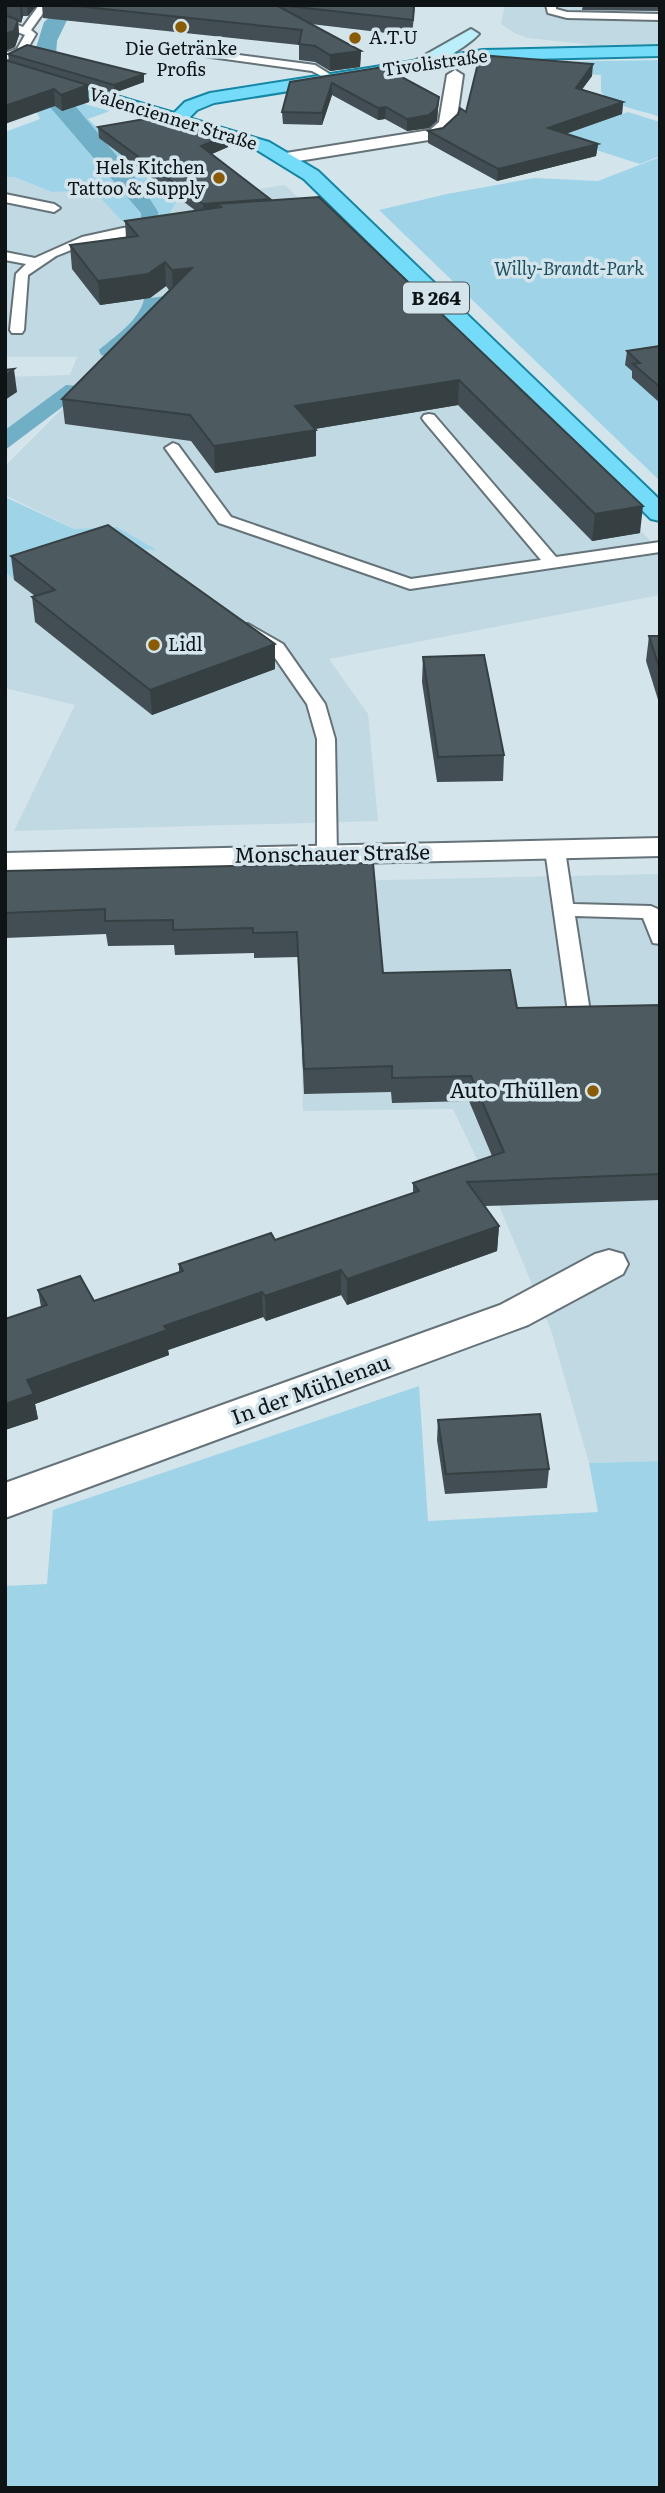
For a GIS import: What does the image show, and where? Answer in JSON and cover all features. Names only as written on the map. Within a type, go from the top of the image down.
[{"type":"main road","points":[[472,28],[512,46],[555,53]]},
{"type":"main road","points":[[472,28],[483,55]]},
{"type":"main road","points":[[417,64],[453,47],[472,28]]},
{"type":"main road","name":"Tivolistraße","points":[[178,119],[191,106],[210,98],[417,64],[483,55],[660,51]]},
{"type":"main road","name":"Valencienner Straße","points":[[5,68],[263,146],[311,175],[660,514]]},
{"type":"main road","points":[[126,103],[210,98]]},
{"type":"street","points":[[286,158],[435,134],[447,124],[456,75]]},
{"type":"street","name":"Monschauer Straße","points":[[5,862],[660,847]]},
{"type":"street","name":"In der Mühlenau","points":[[5,1501],[514,1315],[609,1264]]},
{"type":"lane","points":[[26,30],[44,5]]},
{"type":"lane","points":[[551,5],[551,11],[567,15],[660,17]]},
{"type":"lane","points":[[5,23],[31,34],[21,51],[5,57]]},
{"type":"lane","points":[[193,52],[315,68],[331,78]]},
{"type":"lane","points":[[5,198],[54,208]]},
{"type":"lane","points":[[326,214],[348,211]]},
{"type":"lane","points":[[17,330],[11,314],[22,274],[35,262],[53,252],[114,232],[168,227]]},
{"type":"lane","points":[[5,256],[35,262]]},
{"type":"lane","points":[[429,418],[552,563]]},
{"type":"lane","points":[[173,448],[225,520],[410,584],[660,547]]},
{"type":"lane","points":[[236,622],[278,648],[316,704],[326,739],[327,855]]},
{"type":"lane","points":[[555,850],[580,1019],[660,1016]]},
{"type":"lane","points":[[565,910],[652,912],[660,938]]},
{"type":"shaded area","points":[[64,5],[68,18],[57,41],[55,70],[31,64],[44,22]]},
{"type":"shaded area","points":[[505,5],[660,5],[660,44],[594,45],[528,38],[501,24]]},
{"type":"shaded area","points":[[43,99],[72,102],[142,186],[158,212],[160,240],[142,242],[141,213]]},
{"type":"shaded area","points":[[5,177],[14,177],[52,192],[94,191],[113,208],[164,223],[177,201],[285,185],[660,550],[660,595],[329,659],[368,714],[378,821],[14,831],[75,705],[5,688],[5,572],[15,579],[111,547],[155,549],[117,527],[74,529],[5,495],[5,466],[84,387],[66,385],[5,430],[5,377],[70,375],[77,357],[5,357]]},
{"type":"shaded area","points":[[165,296],[118,359],[101,355],[99,350],[132,321],[144,299]]},
{"type":"shaded area","points":[[66,385],[85,386],[61,408],[5,450],[5,430]]},
{"type":"shaded area","points":[[660,874],[660,1461],[589,1463],[551,1330],[498,1203],[453,1109],[303,1111],[295,882]]},
{"type":"green space","points":[[660,60],[660,117],[613,102],[601,92],[601,75],[537,71],[546,62]]},
{"type":"green space","points":[[5,82],[110,111],[88,119],[118,147],[130,165],[177,201],[164,223],[127,226],[94,191],[52,192],[14,177],[5,177],[5,132],[40,119],[33,104]]},
{"type":"green space","points":[[628,112],[660,122],[660,156],[640,164],[555,137]]},
{"type":"green space","name":"Willy-Brandt-Park","points":[[660,157],[660,481],[379,210],[534,178],[598,181]]},
{"type":"green space","points":[[5,497],[74,529],[117,527],[157,550],[111,547],[14,579],[5,572]]},
{"type":"green space","points":[[419,1386],[428,1521],[598,1512],[589,1463],[660,1461],[660,2488],[5,2488],[5,1586],[47,1584],[53,1510]]},
{"type":"building","points":[[67,5],[276,5],[361,51],[330,55],[315,46],[299,44],[302,30]]},
{"type":"building","points":[[279,5],[414,5],[413,20]]},
{"type":"building","points":[[5,15],[18,20],[14,31],[5,34]]},
{"type":"building","points":[[27,45],[144,74],[114,85],[8,54]]},
{"type":"building","points":[[480,55],[593,64],[576,88],[623,102],[548,128],[598,144],[498,169],[428,131],[443,128],[458,114],[460,108],[466,112]]},
{"type":"building","points":[[5,60],[88,85],[61,95],[54,89],[5,106]]},
{"type":"building","points":[[383,67],[439,97],[437,108],[429,115],[407,119],[386,107],[378,108],[332,83],[322,113],[282,112],[290,82]]},
{"type":"building","points":[[162,116],[228,135],[201,146],[270,199],[203,204],[98,127]]},
{"type":"building","points":[[319,197],[643,506],[595,514],[459,380],[295,406],[316,430],[214,446],[190,415],[62,399],[192,268],[172,270],[165,262],[148,274],[98,281],[70,245],[138,236],[125,221],[221,207],[217,204]]},
{"type":"building","points":[[660,346],[660,387],[633,364],[640,363],[627,351]]},
{"type":"building","name":"Lidl","points":[[108,525],[275,644],[150,690],[32,597],[55,590],[11,556]]},
{"type":"building","points":[[649,636],[660,636],[660,670]]},
{"type":"building","points":[[484,655],[504,755],[438,757],[423,657]]},
{"type":"building","points":[[373,863],[383,973],[510,970],[517,1008],[660,1005],[660,1174],[467,1182],[499,1226],[347,1279],[341,1270],[265,1296],[262,1292],[164,1326],[167,1330],[27,1380],[34,1394],[5,1404],[5,1319],[47,1305],[38,1290],[80,1276],[94,1301],[183,1271],[179,1264],[271,1233],[275,1240],[419,1191],[413,1183],[504,1152],[471,1076],[392,1078],[392,1066],[304,1069],[297,932],[253,933],[253,928],[173,930],[173,920],[105,921],[105,909],[5,913],[5,871]]},
{"type":"building","points":[[540,1414],[549,1469],[446,1474],[438,1420]]},
{"type":"place","name":"Die Getränke Profis","points":[[181,27]]},
{"type":"place","name":"A.T.U","points":[[355,38]]},
{"type":"place","name":"Hels Kitchen Tattoo & Supply","points":[[219,178]]},
{"type":"place","name":"Lidl","points":[[154,645]]},
{"type":"place","name":"Auto Thüllen","points":[[593,1091]]}]
